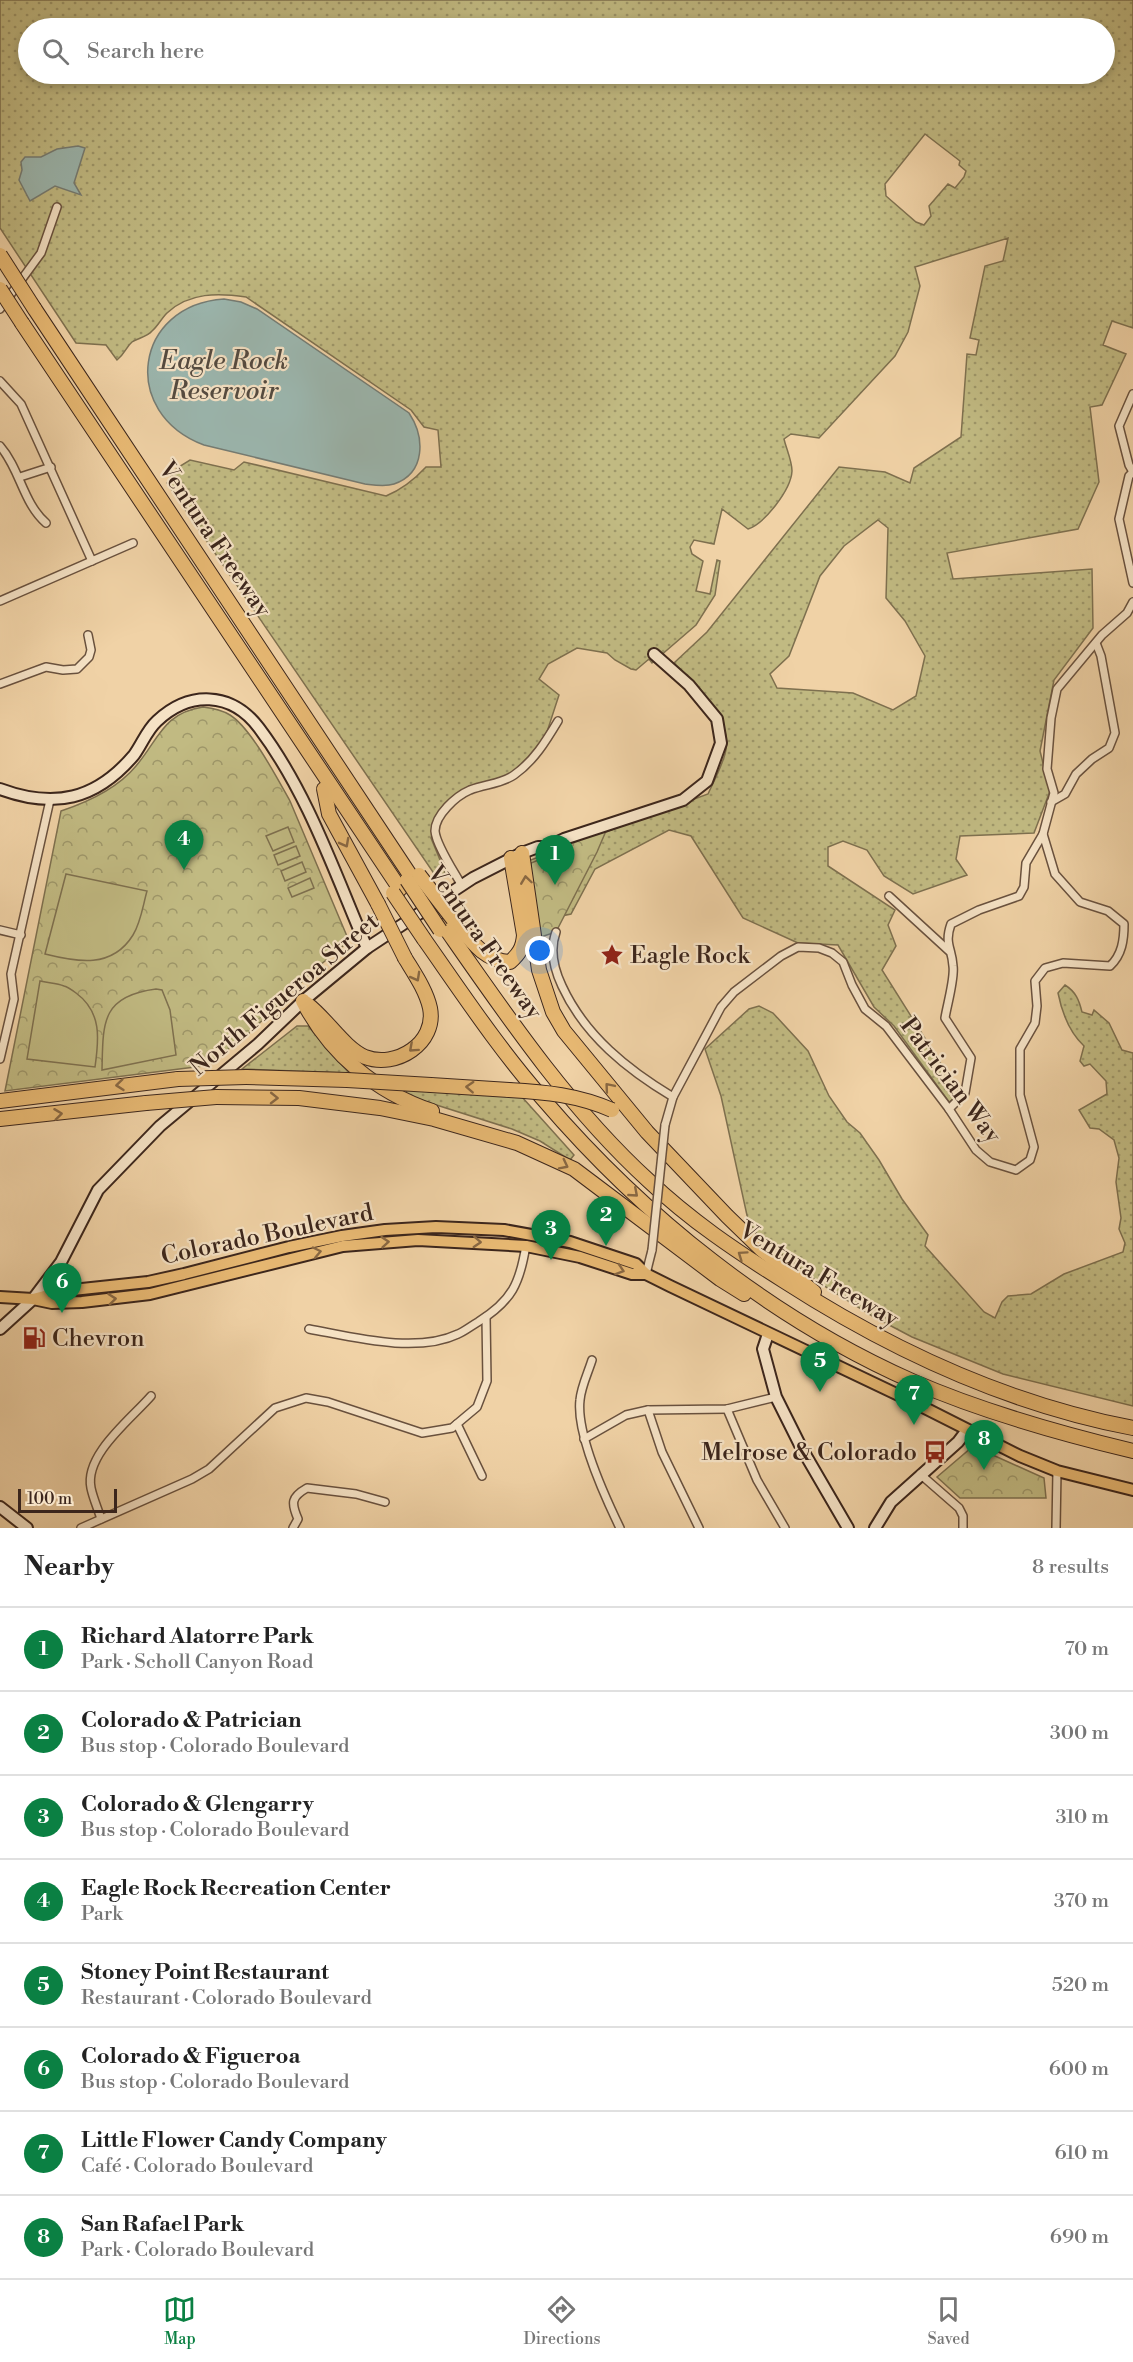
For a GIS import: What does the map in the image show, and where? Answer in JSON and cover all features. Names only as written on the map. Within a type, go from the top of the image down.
[{"type":"highway","name":"Ventura Freeway","points":[[0,255],[25,318],[59,369],[91,434],[324,789],[406,883],[439,930],[586,1115],[647,1180],[708,1231],[746,1258],[848,1321],[901,1350],[981,1384],[1046,1408],[1133,1428]]},
{"type":"highway","points":[[0,270],[25,318]]},
{"type":"highway","points":[[0,289],[25,318]]},
{"type":"highway","name":"Ventura Freeway","points":[[0,306],[25,318],[59,369],[97,408],[363,803],[406,883]]},
{"type":"highway","points":[[97,408],[406,883]]},
{"type":"highway","points":[[91,434],[439,930],[480,950],[490,958],[510,962],[516,957],[523,944],[524,935],[516,856]]},
{"type":"highway","points":[[303,1001],[321,1014],[352,1049],[377,1060],[402,1057],[411,1051],[420,1042],[430,1020],[431,1010],[427,996],[329,814],[324,789]]},
{"type":"highway","points":[[516,856],[540,970],[553,1012],[577,1050],[647,1132],[727,1216],[761,1249],[848,1321]]},
{"type":"highway","name":"Ventura Freeway","points":[[439,930],[509,1058],[569,1128],[621,1181],[719,1267],[774,1304],[856,1353],[912,1381],[985,1409],[1077,1438],[1133,1451]]},
{"type":"highway","points":[[303,1001],[315,1024],[345,1058],[360,1073],[384,1090],[406,1102],[499,1133],[573,1169],[720,1279],[771,1312],[828,1344],[856,1353]]},
{"type":"highway","points":[[0,1101],[178,1079],[246,1077],[347,1080],[548,1092],[576,1097],[612,1110],[647,1132]]},
{"type":"highway","points":[[0,1119],[216,1097],[299,1098],[380,1108],[484,1132],[541,1153]]},
{"type":"highway","points":[[792,1287],[796,1299],[847,1330],[908,1361],[1004,1401],[1060,1419],[1133,1437]]},
{"type":"highway","points":[[774,1304],[793,1308],[864,1349],[956,1391],[1056,1425],[1133,1444]]},
{"type":"main road","name":"Colorado Boulevard","points":[[33,1299],[63,1291],[148,1282],[343,1241],[419,1228],[462,1227],[528,1233],[596,1250],[636,1264],[646,1274],[1020,1456],[1057,1471],[1133,1490]]},
{"type":"main road","points":[[418,1240],[419,1228]]},
{"type":"main road","name":"Colorado Boulevard","points":[[0,1298],[33,1299],[52,1303],[150,1294],[343,1241],[418,1240],[526,1246],[580,1257],[632,1274],[646,1274]]},
{"type":"main road","points":[[148,1282],[150,1294]]},
{"type":"street","points":[[0,306],[41,253],[57,207]]},
{"type":"street","points":[[0,381],[21,404],[92,561]]},
{"type":"street","points":[[1133,394],[1119,426],[1133,472],[1129,476],[1119,519],[1133,584]]},
{"type":"street","points":[[0,446],[20,477],[31,507],[46,523]]},
{"type":"street","points":[[20,477],[51,467]]},
{"type":"street","points":[[0,601],[133,543]]},
{"type":"street","points":[[949,1109],[965,1093],[971,1058],[945,1018],[954,967],[949,951],[948,934],[951,924],[979,910],[1019,896],[1024,887],[1026,863],[1043,834],[1054,793],[1047,769],[1057,689],[1102,635],[1127,613],[1133,602]]},
{"type":"street","points":[[0,684],[46,667],[63,670],[77,669],[89,657],[91,650],[88,635]]},
{"type":"street","points":[[1051,802],[1065,794],[1076,774],[1108,748],[1115,733],[1101,656],[1096,643]]},
{"type":"street","name":"North Figueroa Street","points":[[0,1329],[33,1299],[61,1262],[98,1190],[160,1126],[367,948],[462,886],[516,856],[683,800],[708,781],[721,743],[717,719],[689,685],[654,654]]},
{"type":"street","points":[[0,789],[21,797],[50,800],[83,794],[100,785],[125,765],[154,723],[173,707],[187,701],[201,699],[231,705],[245,713],[258,727],[292,781],[367,948]]},
{"type":"street","points":[[462,886],[438,840],[435,831],[439,818],[447,807],[469,790],[503,781],[514,774],[541,749],[558,721]]},
{"type":"street","points":[[0,1059],[14,999],[11,978],[50,800]]},
{"type":"street","name":"Patrician Way","points":[[646,1274],[652,1250],[665,1125],[673,1097],[721,1007],[734,992],[767,966],[798,947],[819,948],[832,953],[843,962],[865,1009],[886,1026],[949,1109],[976,1150],[990,1162],[1016,1170],[1030,1160],[1034,1147],[1020,1095],[1020,1049],[1035,1023],[1037,1006],[1035,981],[1045,968],[1063,963],[1110,966],[1116,960],[1124,940],[1124,924],[1108,910],[1080,902],[1055,874],[1043,834]]},
{"type":"street","points":[[888,896],[949,951]]},
{"type":"street","points":[[0,930],[21,935]]},
{"type":"street","points":[[556,932],[552,949],[555,969],[568,1000],[580,1018],[610,1051],[635,1072],[673,1097]]},
{"type":"street","points":[[309,1329],[376,1341],[426,1342],[459,1334],[502,1304],[518,1283],[528,1233]]},
{"type":"street","points":[[81,1528],[192,1479],[209,1469],[275,1408],[306,1398],[328,1402],[422,1433],[452,1428],[477,1407],[487,1381],[486,1317]]},
{"type":"street","points":[[768,1334],[763,1349],[776,1397],[802,1449],[848,1528]]},
{"type":"street","points":[[592,1360],[580,1400],[584,1439],[606,1499],[620,1528]]},
{"type":"street","points":[[101,1519],[90,1486],[91,1471],[97,1455],[151,1396]]},
{"type":"street","points":[[584,1439],[626,1415],[648,1410],[727,1409],[776,1397]]},
{"type":"street","points":[[727,1409],[757,1480],[785,1528]]},
{"type":"street","points":[[648,1410],[662,1452],[699,1528]]},
{"type":"street","points":[[457,1424],[482,1476]]},
{"type":"street","points":[[875,1528],[891,1502],[958,1442],[967,1430]]},
{"type":"street","points":[[1056,1528],[1057,1471]]},
{"type":"street","points":[[920,1474],[959,1508],[963,1516],[963,1528]]},
{"type":"street","points":[[293,1528],[298,1519],[292,1502],[294,1497],[307,1488],[356,1494],[384,1502]]},
{"type":"street","points":[[0,1508],[27,1528]]},
{"type":"green space","points":[[0,0],[1133,0],[1133,328],[1112,321],[1103,345],[1126,354],[1102,405],[1090,407],[1099,482],[1078,529],[947,553],[953,579],[1092,569],[1093,628],[1054,680],[1040,751],[1050,791],[1034,833],[960,836],[956,859],[967,875],[913,894],[884,876],[867,850],[843,841],[828,847],[828,866],[895,910],[888,925],[896,946],[882,970],[960,1094],[949,1102],[894,1026],[874,1007],[838,945],[798,943],[743,918],[691,836],[669,830],[595,869],[571,914],[537,921],[528,861],[708,794],[725,754],[727,741],[724,729],[719,716],[702,692],[674,663],[707,632],[839,467],[885,472],[910,483],[914,468],[961,437],[967,354],[976,355],[979,340],[970,338],[985,266],[1003,261],[1008,238],[915,267],[920,286],[908,332],[895,356],[819,438],[791,434],[784,439],[792,471],[787,487],[776,505],[748,529],[722,509],[714,544],[694,540],[690,547],[692,554],[703,561],[696,591],[710,594],[717,560],[720,561],[715,595],[696,625],[652,663],[649,659],[636,670],[615,660],[607,653],[577,648],[548,664],[539,679],[559,695],[546,735],[525,763],[510,775],[464,790],[441,810],[431,838],[445,872],[442,877],[437,878],[167,483],[177,468],[190,460],[234,470],[244,462],[386,496],[408,484],[426,467],[441,467],[438,430],[424,427],[411,410],[246,297],[215,295],[185,301],[167,313],[150,333],[132,342],[117,360],[106,345],[76,343],[0,228]],"holes":[[[925,134],[960,161],[959,165],[966,171],[955,188],[948,184],[929,206],[931,216],[924,225],[916,222],[886,196],[885,184]],[[878,520],[888,528],[886,598],[905,621],[925,656],[916,696],[893,710],[853,693],[777,688],[770,674],[789,656],[820,576],[844,546]]]},
{"type":"green space","points":[[203,707],[217,709],[238,721],[263,754],[290,801],[349,941],[313,971],[242,1040],[203,1066],[5,1091],[61,811],[92,799],[111,788],[136,766],[170,721],[190,710]]},
{"type":"green space","points":[[609,824],[556,932],[538,938],[530,907],[531,863],[544,858],[547,847]]},
{"type":"green space","points":[[288,827],[294,842],[273,851],[266,836]]},
{"type":"green space","points":[[296,846],[300,856],[278,865],[274,855]]},
{"type":"green space","points":[[302,862],[306,872],[285,881],[281,871]]},
{"type":"green space","points":[[66,874],[147,891],[136,930],[125,946],[104,958],[93,960],[69,959],[45,954]]},
{"type":"green space","points":[[310,878],[314,888],[292,897],[288,888]]},
{"type":"green space","points":[[40,981],[68,988],[84,1000],[90,1009],[98,1036],[95,1067],[27,1059]]},
{"type":"green space","points":[[1065,985],[1072,990],[1082,1012],[1092,1015],[1094,1010],[1109,1023],[1122,1050],[1133,1053],[1133,1406],[1003,1374],[912,1337],[874,1317],[821,1284],[759,1237],[748,1220],[721,1096],[705,1049],[749,1009],[759,1006],[773,1013],[808,1051],[829,1096],[847,1122],[860,1133],[928,1235],[925,1246],[984,1312],[995,1318],[1002,1302],[1008,1296],[1031,1294],[1064,1274],[1123,1252],[1125,1243],[1119,1229],[1121,1218],[1116,1182],[1119,1158],[1114,1140],[1099,1129],[1090,1128],[1079,1110],[1107,1094],[1106,1081],[1090,1064],[1084,1066],[1080,1061],[1084,1046],[1074,1035],[1067,1022],[1058,993]]},
{"type":"green space","points":[[156,989],[162,990],[170,1010],[176,1055],[102,1070],[105,1026],[115,1005],[124,998]]},
{"type":"green space","points":[[297,1026],[308,1026],[349,1073],[242,1069]]},
{"type":"green space","points":[[407,1090],[522,1097],[574,1155],[570,1160],[540,1141],[512,1129],[405,1095]]},
{"type":"green space","points":[[975,1447],[1044,1478],[1046,1498],[960,1498],[937,1477]]},
{"type":"water","points":[[78,146],[85,148],[74,183],[81,195],[55,186],[30,201],[19,180],[22,170],[21,162],[25,157],[41,157],[57,149]]},
{"type":"water","name":"Eagle Rock Reservoir","points":[[224,299],[241,302],[257,309],[409,413],[420,443],[420,453],[412,472],[394,484],[383,486],[365,484],[204,445],[177,430],[159,410],[149,386],[148,362],[156,339],[171,320],[194,306]]},
{"type":"place","name":"Eagle Rock Recreation Center","points":[[184,870]]},
{"type":"place","name":"Richard Alatorre Park","points":[[555,885]]},
{"type":"place","name":"Eagle Rock","points":[[612,955]]},
{"type":"place","name":"Colorado & Patrician","points":[[606,1246]]},
{"type":"place","name":"Colorado & Glengarry","points":[[551,1260]]},
{"type":"place","name":"Colorado & Figueroa","points":[[62,1313]]},
{"type":"place","name":"Chevron","points":[[34,1338]]},
{"type":"place","name":"Stoney Point Restaurant","points":[[820,1392]]},
{"type":"place","name":"Little Flower Candy Company","points":[[914,1425]]},
{"type":"place","name":"Melrose & Colorado","points":[[935,1452]]},
{"type":"place","name":"San Rafael Park","points":[[984,1470]]}]
